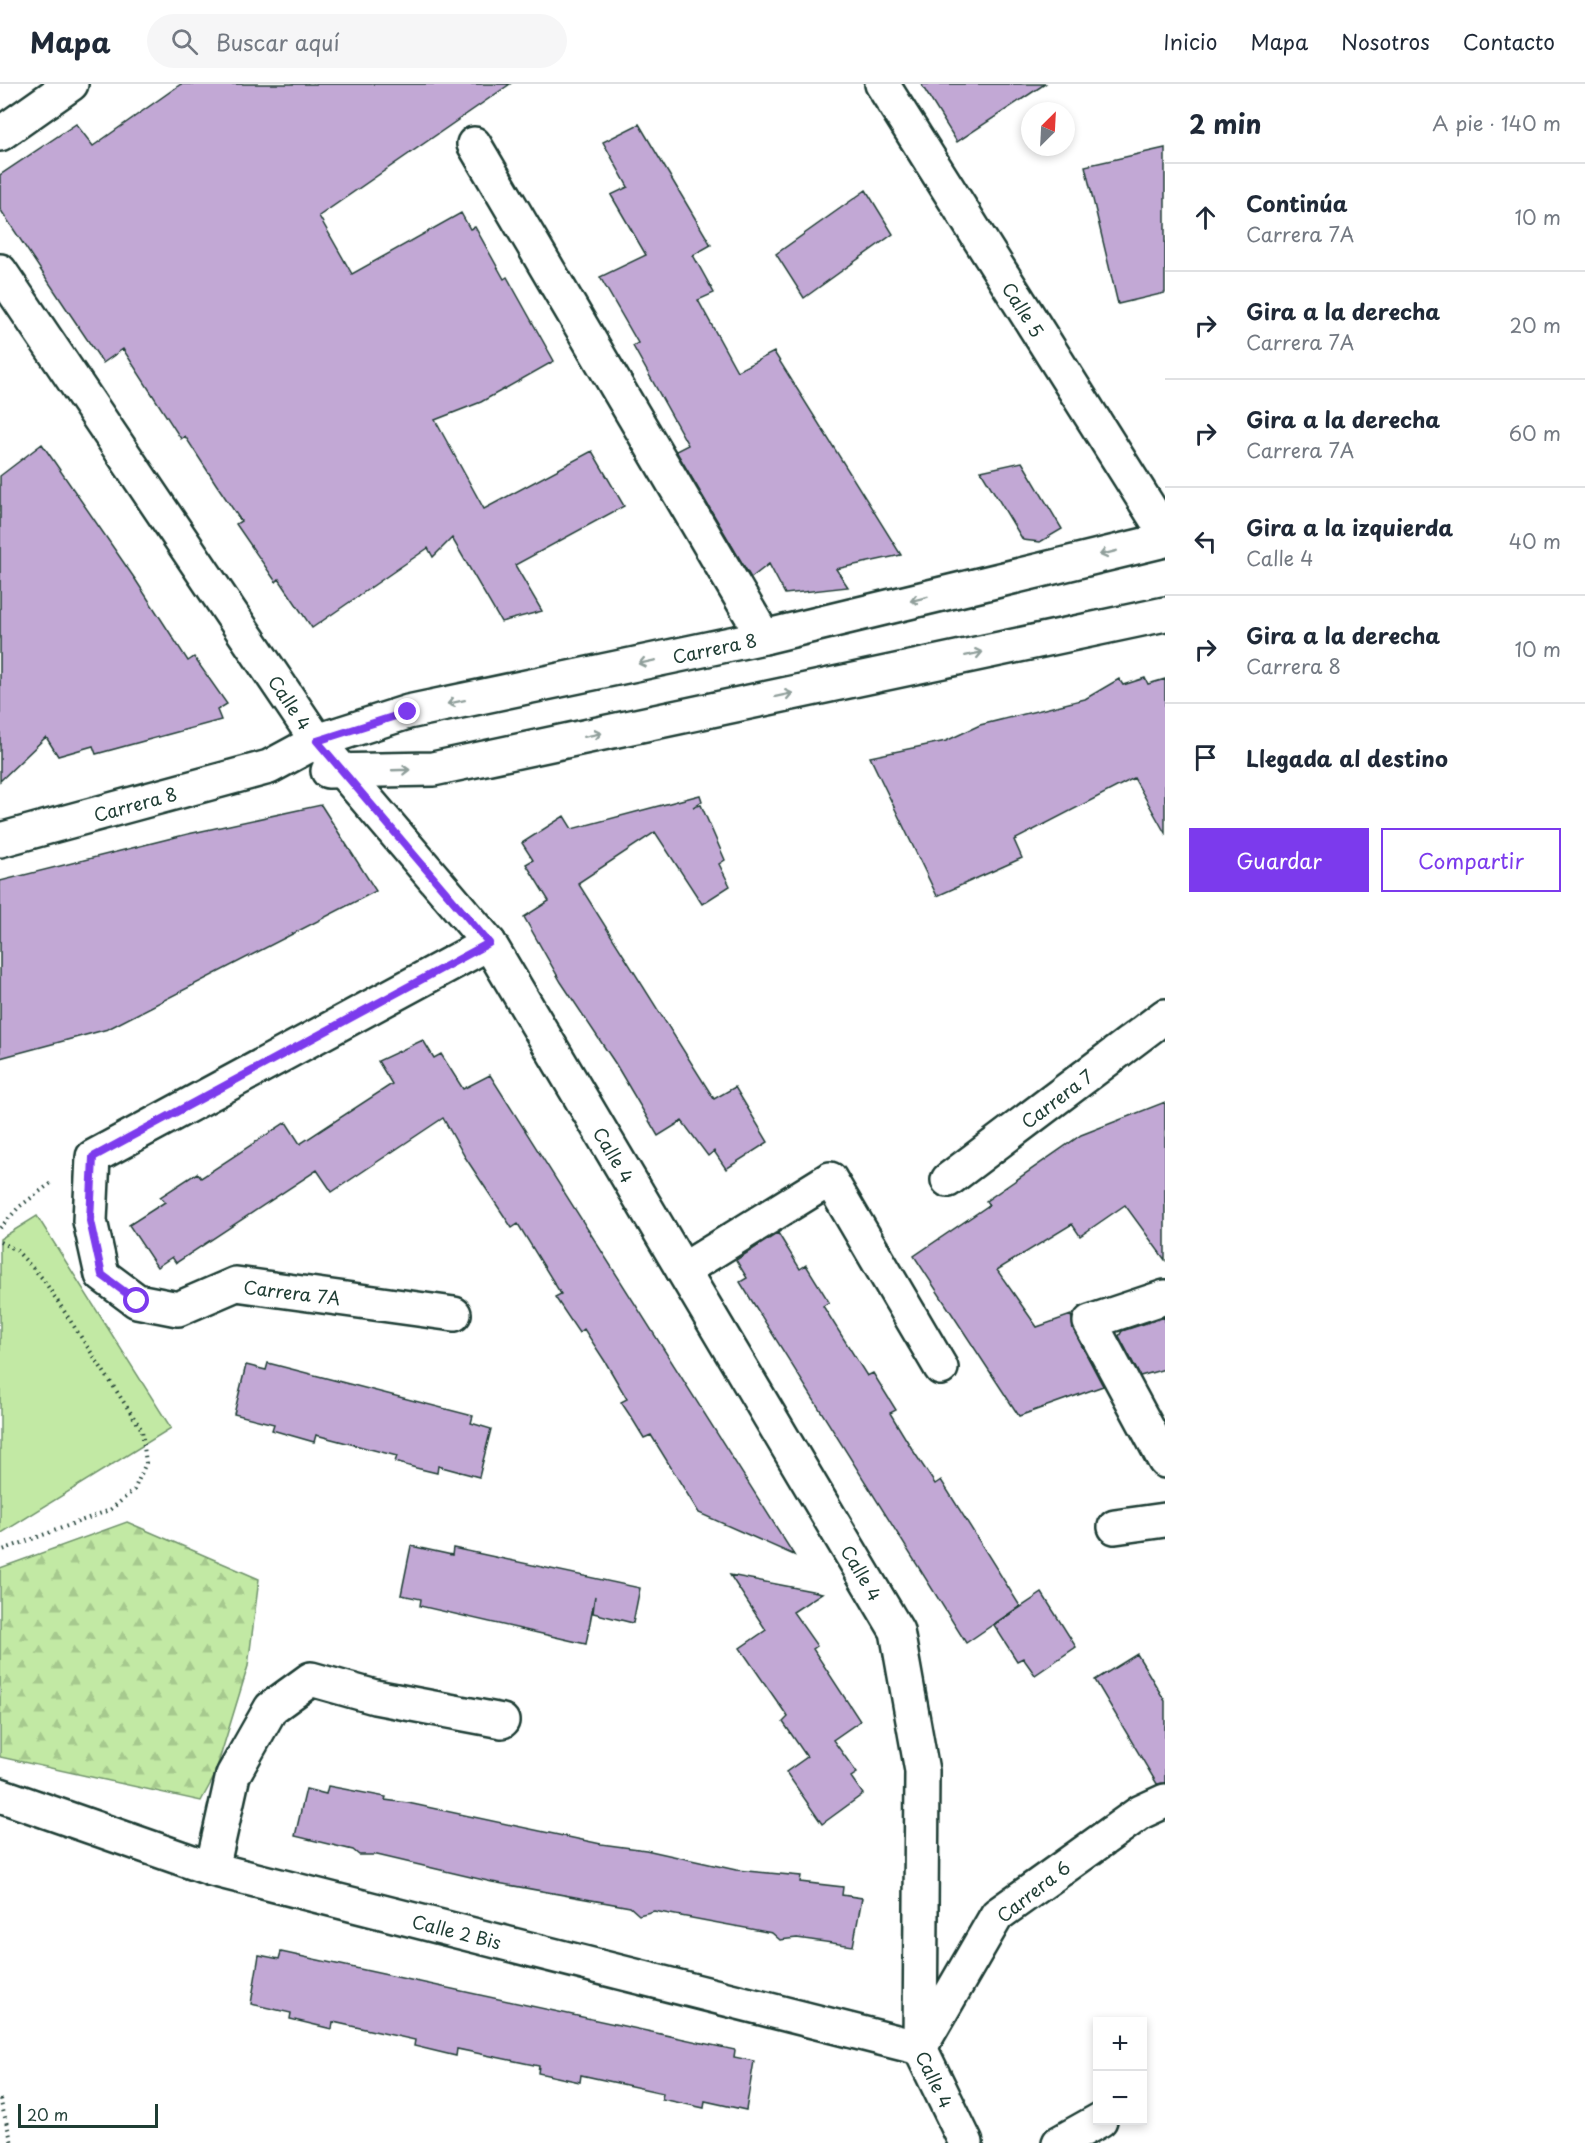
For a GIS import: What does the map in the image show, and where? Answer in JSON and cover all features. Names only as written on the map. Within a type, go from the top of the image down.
[{"type":"street","points":[[0,134],[71,84]]},
{"type":"street","name":"Calle 5","points":[[882,84],[1165,533]]},
{"type":"street","points":[[474,144],[764,637]]},
{"type":"street","name":"Calle 4","points":[[0,271],[317,741],[489,943],[897,1631],[922,1771],[921,2048],[966,2143]]},
{"type":"street","name":"Carrera 8","points":[[0,840],[269,767],[317,741],[408,712],[764,637],[1165,540]]},
{"type":"street","name":"Carrera 8","points":[[269,767],[343,771],[433,769],[1165,614]]},
{"type":"street","points":[[93,1157],[489,943]]},
{"type":"street","name":"Carrera 7","points":[[948,1180],[1165,1016]]},
{"type":"street","name":"Carrera 7A","points":[[93,1157],[90,1221],[102,1275],[137,1301],[178,1309],[236,1284],[454,1314]]},
{"type":"street","points":[[683,1270],[830,1179],[941,1368]]},
{"type":"street","points":[[1165,1297],[1090,1322],[1165,1461]]},
{"type":"street","points":[[1115,1527],[1165,1520]]},
{"type":"street","points":[[212,1869],[233,1775],[271,1708],[311,1679],[375,1697],[502,1721]]},
{"type":"street","name":"Calle 2 Bis","points":[[0,1795],[212,1869],[921,2048]]},
{"type":"street","name":"Carrera 6","points":[[921,2048],[996,1915],[1141,1812],[1165,1801]]},
{"type":"street","points":[[1059,2143],[1093,2125]]},
{"type":"path","points":[[0,1228],[19,1207],[93,1157]]},
{"type":"path","points":[[0,1242],[16,1250],[43,1279],[142,1430],[146,1463],[134,1490],[110,1510],[0,1551]]},
{"type":"path","points":[[0,2099],[12,2143]]},
{"type":"green space","points":[[37,1216],[171,1428],[0,1534],[0,1239]]},
{"type":"green space","points":[[127,1522],[259,1579],[248,1666],[214,1777],[201,1801],[0,1757],[0,1568]]},
{"type":"building","points":[[181,84],[510,84],[319,216],[352,274],[461,213],[470,229],[475,227],[504,279],[507,277],[554,361],[481,402],[435,420],[484,509],[592,451],[624,506],[515,565],[542,611],[501,622],[452,538],[433,557],[428,548],[312,628],[279,579],[276,582],[236,524],[241,521],[185,436],[181,439],[123,349],[103,363],[0,209],[0,175],[76,124],[93,146]]},
{"type":"building","points":[[921,84],[1045,84],[957,142]]},
{"type":"building","points":[[639,124],[711,245],[693,255],[714,293],[698,300],[737,371],[774,352],[901,555],[836,569],[848,587],[785,594],[769,564],[751,578],[676,451],[688,445],[633,346],[638,343],[600,277],[646,255],[611,195],[628,187],[603,142]]},
{"type":"building","points":[[1165,148],[1165,293],[1118,304],[1085,166]]},
{"type":"building","points":[[866,190],[893,234],[804,298],[776,254]]},
{"type":"building","points":[[42,444],[135,579],[188,661],[194,657],[227,704],[217,710],[221,720],[96,754],[93,746],[58,756],[46,737],[0,781],[0,476]]},
{"type":"building","points":[[1022,462],[1062,529],[1040,542],[1023,540],[981,471]]},
{"type":"building","points":[[1145,678],[1148,684],[1165,679],[1165,833],[1134,778],[1014,840],[1022,858],[937,896],[870,757],[946,741],[980,725],[1085,699],[1119,679],[1123,685]]},
{"type":"building","points":[[700,795],[702,801],[693,807],[701,805],[725,860],[719,864],[730,886],[702,904],[655,832],[578,883],[714,1099],[735,1087],[768,1142],[726,1169],[714,1151],[708,1156],[682,1121],[658,1136],[615,1063],[561,982],[524,917],[549,901],[526,864],[533,860],[522,843],[564,816],[572,829]]},
{"type":"building","points":[[321,805],[376,891],[108,1029],[0,1058],[0,881],[188,834]]},
{"type":"building","points":[[423,1040],[434,1058],[441,1054],[463,1089],[490,1075],[794,1555],[699,1513],[651,1435],[644,1438],[621,1402],[627,1399],[606,1363],[584,1329],[579,1333],[555,1297],[561,1294],[518,1224],[512,1228],[465,1157],[443,1118],[332,1192],[317,1170],[176,1263],[172,1257],[157,1267],[129,1225],[165,1202],[160,1197],[197,1173],[201,1178],[286,1122],[300,1144],[392,1084],[378,1061]]},
{"type":"building","points":[[1165,1102],[1165,1260],[1125,1205],[1080,1236],[1072,1224],[997,1270],[1037,1327],[1071,1315],[1074,1331],[1103,1386],[1019,1416],[914,1256],[989,1205],[986,1201],[1081,1135]]},
{"type":"building","points":[[778,1233],[800,1269],[806,1265],[829,1302],[823,1306],[867,1376],[873,1373],[896,1410],[890,1413],[912,1449],[935,1484],[941,1480],[1020,1606],[966,1643],[740,1282],[747,1278],[736,1260]]},
{"type":"building","points":[[1165,1317],[1165,1369],[1140,1376],[1119,1336],[1122,1331]]},
{"type":"building","points":[[268,1363],[473,1416],[471,1423],[491,1429],[479,1477],[438,1466],[437,1473],[416,1468],[395,1462],[397,1456],[316,1435],[314,1442],[272,1430],[274,1424],[234,1414],[246,1365],[266,1370]]},
{"type":"building","points":[[411,1546],[452,1555],[453,1548],[640,1588],[633,1623],[593,1613],[595,1596],[586,1644],[420,1606],[421,1599],[401,1595]]},
{"type":"building","points":[[730,1575],[822,1593],[793,1612],[817,1646],[813,1649],[860,1721],[833,1740],[857,1773],[851,1777],[863,1794],[822,1824],[786,1772],[807,1757],[783,1722],[788,1717],[740,1648],[766,1630]]},
{"type":"building","points":[[1042,1593],[1076,1647],[1035,1675],[1023,1658],[1017,1661],[994,1625]]},
{"type":"building","points":[[1137,1654],[1165,1701],[1165,1783],[1157,1784],[1095,1680]]},
{"type":"building","points":[[328,1786],[386,1797],[385,1800],[601,1844],[646,1850],[736,1870],[801,1876],[800,1882],[843,1887],[842,1895],[862,1898],[853,1946],[797,1938],[780,1940],[772,1933],[654,1911],[639,1915],[630,1907],[492,1882],[377,1855],[359,1855],[353,1850],[295,1836],[306,1789],[326,1794]]},
{"type":"building","points":[[281,1952],[735,2050],[734,2057],[754,2061],[746,2110],[705,2101],[704,2108],[662,2099],[663,2093],[581,2075],[580,2082],[538,2073],[539,2066],[457,2049],[456,2056],[414,2046],[415,2040],[333,2022],[332,2029],[290,2019],[291,2013],[251,2004],[259,1955],[279,1959]]},
{"type":"route","points":[[137,1301],[102,1275],[90,1221],[93,1157],[489,943],[317,741],[408,712]]}]
